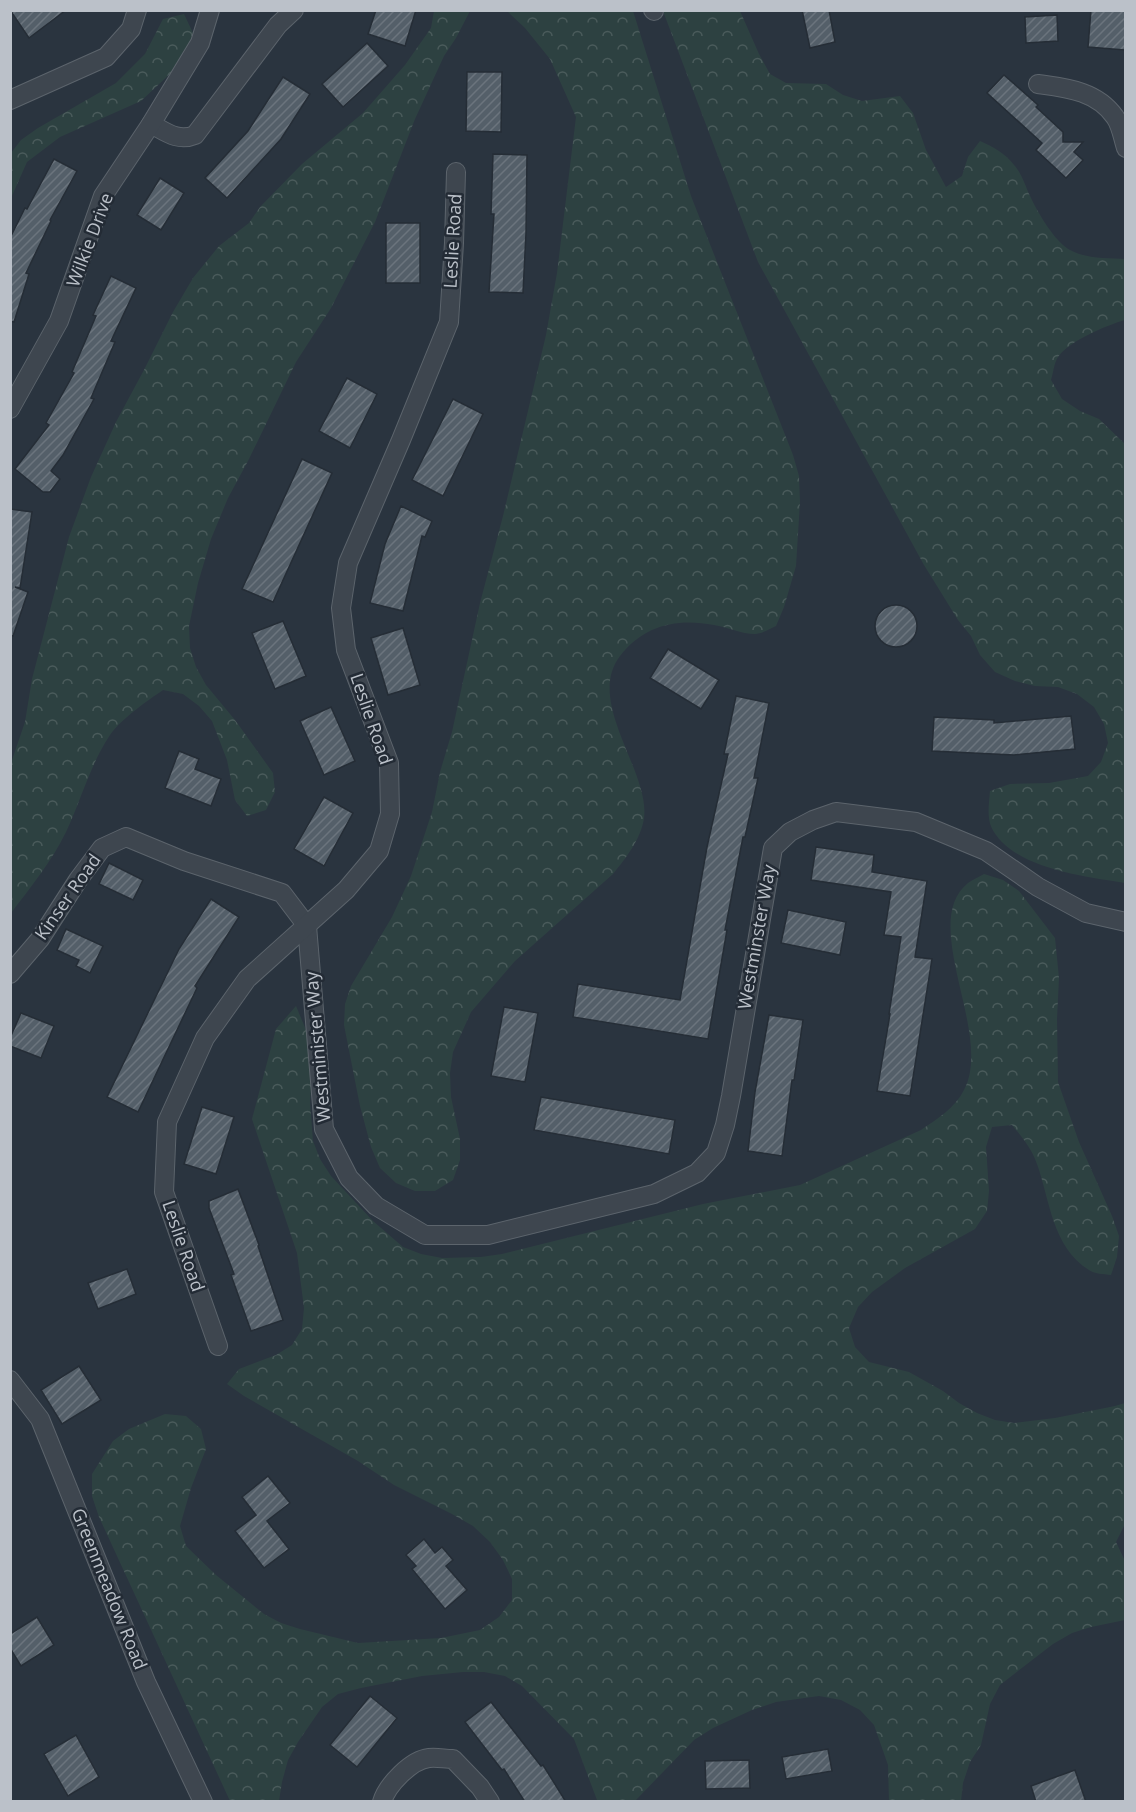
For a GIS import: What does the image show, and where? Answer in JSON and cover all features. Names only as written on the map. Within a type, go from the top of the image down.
[{"type":"street","points":[[10,100],[106,57],[131,29],[137,10]]},
{"type":"street","name":"Wilkie Drive","points":[[10,410],[59,321],[103,196],[151,124],[200,43],[210,10]]},
{"type":"street","points":[[151,124],[176,138],[195,135],[278,25],[294,10]]},
{"type":"street","points":[[1038,84],[1093,95],[1116,117],[1125,148]]},
{"type":"street","name":"Leslie Road","points":[[218,1346],[164,1192],[167,1122],[205,1038],[248,980],[346,890],[379,851],[390,814],[389,764],[346,650],[341,608],[348,563],[449,322],[456,172]]},
{"type":"street","name":"Westminster Way","points":[[725,1125],[772,848],[790,832],[813,820],[836,812],[916,822],[986,851],[1038,887],[1086,913],[1125,922]]},
{"type":"street","name":"Kinser Road","points":[[10,974],[40,939],[78,880],[102,848],[126,837],[184,861],[282,893],[307,926]]},
{"type":"street","name":"Westminister Way","points":[[307,926],[324,1129],[349,1178],[376,1206],[425,1235],[488,1235],[654,1194],[697,1173],[716,1154],[725,1125]]},
{"type":"street","name":"Greenmeadow Road","points":[[10,1380],[40,1419],[146,1682],[204,1802]]},
{"type":"street","points":[[10,1401],[40,1419]]},
{"type":"street","points":[[382,1802],[384,1793],[405,1770],[427,1758],[453,1759],[480,1786],[490,1802]]},
{"type":"green space","points":[[434,11],[470,11],[444,56],[415,119],[375,222],[331,308],[296,362],[228,498],[211,539],[198,583],[189,626],[190,648],[196,667],[206,685],[235,720],[273,773],[275,792],[266,810],[247,816],[235,800],[227,760],[212,721],[199,706],[183,694],[163,690],[127,717],[110,735],[97,758],[60,843],[11,913],[11,763],[25,722],[32,679],[69,537],[91,477],[116,422],[193,278],[219,246],[249,223],[260,207],[302,164],[363,113],[405,65],[431,28]]},
{"type":"green space","points":[[507,11],[633,11],[691,196],[793,455],[799,476],[800,502],[796,566],[776,626],[755,634],[700,623],[662,626],[640,637],[620,656],[611,674],[610,694],[614,715],[638,779],[643,799],[644,818],[640,833],[628,855],[613,874],[515,961],[471,1012],[453,1052],[450,1073],[451,1097],[460,1139],[460,1160],[453,1180],[435,1191],[415,1191],[396,1183],[380,1168],[371,1147],[360,1106],[344,1025],[345,1004],[351,986],[392,917],[411,876],[432,812],[480,603],[546,335],[557,273],[576,117],[550,59],[525,28]]},
{"type":"green space","points":[[663,11],[740,11],[770,74],[786,83],[826,84],[843,95],[862,101],[900,96],[913,113],[926,150],[946,187],[962,176],[968,157],[980,141],[1003,154],[1017,169],[1042,219],[1064,246],[1090,257],[1125,259],[1125,320],[1089,334],[1063,351],[1057,359],[1051,380],[1062,399],[1080,411],[1099,419],[1125,444],[1125,883],[1072,874],[1035,863],[1005,845],[991,827],[990,791],[1010,784],[1049,783],[1088,776],[1101,762],[1108,743],[1104,724],[1094,707],[1077,694],[1058,687],[1035,686],[1015,681],[995,672],[980,655],[971,636],[958,620],[924,565],[758,262]]},
{"type":"green space","points":[[184,14],[193,33],[187,53],[172,72],[141,101],[60,137],[27,162],[11,198],[11,153],[21,140],[116,83],[145,54],[163,19]]},
{"type":"green space","points":[[984,874],[1003,880],[1019,891],[1055,938],[1059,978],[1058,1082],[1079,1142],[1119,1236],[1117,1257],[1111,1275],[1091,1271],[1077,1260],[1067,1249],[1054,1222],[1030,1148],[1012,1125],[992,1127],[986,1147],[989,1191],[987,1211],[975,1229],[905,1268],[872,1292],[858,1307],[849,1328],[855,1347],[869,1362],[909,1372],[959,1403],[995,1420],[1014,1423],[1055,1418],[1125,1403],[1125,1524],[1116,1542],[1125,1561],[1125,1620],[1072,1633],[1053,1644],[1000,1685],[990,1704],[981,1745],[970,1762],[963,1783],[961,1801],[889,1801],[888,1765],[874,1725],[860,1710],[841,1700],[819,1696],[776,1702],[713,1728],[694,1740],[635,1801],[600,1801],[597,1800],[574,1739],[522,1686],[505,1676],[484,1672],[463,1672],[422,1676],[338,1694],[322,1707],[288,1760],[279,1801],[230,1801],[99,1517],[92,1496],[92,1474],[113,1441],[129,1429],[165,1414],[186,1416],[201,1429],[206,1449],[180,1526],[186,1546],[216,1575],[264,1614],[281,1623],[358,1643],[441,1638],[480,1630],[499,1617],[512,1600],[512,1579],[503,1560],[490,1542],[473,1526],[394,1485],[358,1461],[227,1384],[239,1369],[276,1355],[292,1345],[302,1329],[304,1308],[297,1253],[252,1119],[276,1029],[296,1006],[314,1049],[310,1103],[313,1141],[320,1159],[331,1176],[373,1221],[403,1247],[421,1254],[442,1258],[502,1254],[703,1204],[800,1185],[921,1130],[951,1108],[964,1090],[971,1067],[970,1040],[953,951],[951,924],[955,901],[968,883]]},
{"type":"building","points":[[10,10],[66,10],[29,38]]},
{"type":"building","points":[[376,10],[416,10],[405,46],[368,34]]},
{"type":"building","points":[[802,10],[829,10],[835,42],[810,48]]},
{"type":"building","points":[[1091,10],[1125,10],[1125,50],[1088,47]]},
{"type":"building","points":[[1057,15],[1058,41],[1026,43],[1025,17]]},
{"type":"building","points":[[367,43],[388,66],[343,107],[322,84]]},
{"type":"building","points":[[467,72],[502,72],[501,132],[466,131]]},
{"type":"building","points":[[1004,75],[1038,105],[1036,107],[1063,132],[1063,142],[1083,142],[1074,152],[1083,160],[1066,178],[1036,150],[1042,143],[987,93]]},
{"type":"building","points":[[283,77],[310,94],[281,139],[227,198],[205,178],[248,131]]},
{"type":"building","points":[[493,154],[527,155],[523,293],[489,292],[494,214],[491,214]]},
{"type":"building","points":[[54,159],[77,171],[50,220],[26,273],[29,274],[14,322],[10,321],[10,238]]},
{"type":"building","points":[[160,178],[184,193],[161,230],[137,215]]},
{"type":"building","points":[[386,223],[420,223],[420,283],[386,283]]},
{"type":"building","points":[[111,276],[136,288],[111,341],[115,342],[91,398],[94,399],[63,455],[51,471],[60,479],[50,492],[43,492],[15,469],[49,425],[46,423],[74,373],[72,372],[96,316],[93,315]]},
{"type":"building","points":[[347,378],[377,394],[350,448],[319,431]]},
{"type":"building","points":[[453,399],[483,414],[443,496],[412,480]]},
{"type":"building","points":[[302,459],[332,473],[273,602],[242,589]]},
{"type":"building","points":[[401,506],[432,521],[425,537],[422,536],[403,611],[370,603],[385,544]]},
{"type":"building","points":[[10,509],[32,512],[20,588],[15,587],[28,592],[13,636],[10,635]]},
{"type":"building","points":[[896,605],[904,606],[911,611],[916,618],[916,634],[911,641],[904,646],[896,647],[888,646],[881,641],[876,634],[875,626],[876,618],[881,611],[888,606]]},
{"type":"building","points":[[283,621],[306,676],[275,689],[252,633]]},
{"type":"building","points":[[403,628],[420,685],[388,695],[371,638]]},
{"type":"building","points":[[668,649],[719,680],[701,709],[650,678]]},
{"type":"building","points":[[736,696],[769,703],[754,778],[758,778],[745,837],[743,837],[725,930],[727,930],[708,1039],[573,1017],[578,984],[680,1000],[707,847],[728,754],[724,754]]},
{"type":"building","points":[[331,707],[355,761],[324,775],[300,721]]},
{"type":"building","points":[[1071,716],[1075,749],[1014,755],[932,751],[934,717],[994,720],[994,723]]},
{"type":"building","points":[[179,751],[199,759],[195,769],[221,779],[211,806],[165,788]]},
{"type":"building","points":[[324,797],[353,813],[324,866],[294,849]]},
{"type":"building","points":[[816,847],[874,855],[872,872],[927,881],[915,957],[932,959],[910,1096],[877,1091],[901,937],[884,935],[891,892],[811,880]]},
{"type":"building","points":[[109,863],[143,880],[133,900],[99,884]]},
{"type":"building","points":[[211,899],[239,917],[195,986],[197,988],[138,1112],[107,1097],[179,949]]},
{"type":"building","points":[[788,910],[846,922],[840,955],[781,943]]},
{"type":"building","points":[[66,929],[103,946],[90,973],[76,966],[79,960],[57,950]]},
{"type":"building","points":[[504,1007],[538,1013],[525,1082],[491,1076]]},
{"type":"building","points":[[21,1013],[54,1026],[41,1058],[10,1046],[10,1038]]},
{"type":"building","points":[[769,1015],[803,1020],[782,1156],[748,1151],[755,1092]]},
{"type":"building","points":[[541,1097],[675,1120],[669,1154],[534,1130]]},
{"type":"building","points":[[202,1107],[234,1117],[216,1174],[184,1164]]},
{"type":"building","points":[[238,1189],[283,1320],[251,1331],[231,1275],[234,1274],[209,1208],[209,1201]]},
{"type":"building","points":[[127,1269],[136,1294],[98,1309],[88,1283]]},
{"type":"building","points":[[79,1366],[101,1400],[62,1424],[41,1390]]},
{"type":"building","points":[[268,1476],[290,1503],[267,1521],[289,1549],[264,1568],[235,1531],[256,1515],[242,1497]]},
{"type":"building","points":[[424,1539],[435,1553],[442,1547],[453,1560],[446,1566],[467,1590],[445,1609],[412,1569],[416,1566],[406,1555]]},
{"type":"building","points":[[37,1617],[54,1645],[21,1666],[10,1648],[10,1634]]},
{"type":"building","points":[[370,1696],[397,1718],[357,1767],[330,1745]]},
{"type":"building","points":[[491,1702],[541,1766],[543,1765],[566,1802],[525,1802],[504,1769],[502,1770],[465,1722]]},
{"type":"building","points":[[76,1735],[99,1777],[68,1796],[44,1754]]},
{"type":"building","points":[[828,1749],[832,1771],[786,1779],[782,1757]]},
{"type":"building","points":[[749,1760],[750,1788],[706,1789],[705,1761]]},
{"type":"building","points":[[1075,1770],[1086,1802],[1036,1802],[1031,1786]]}]
